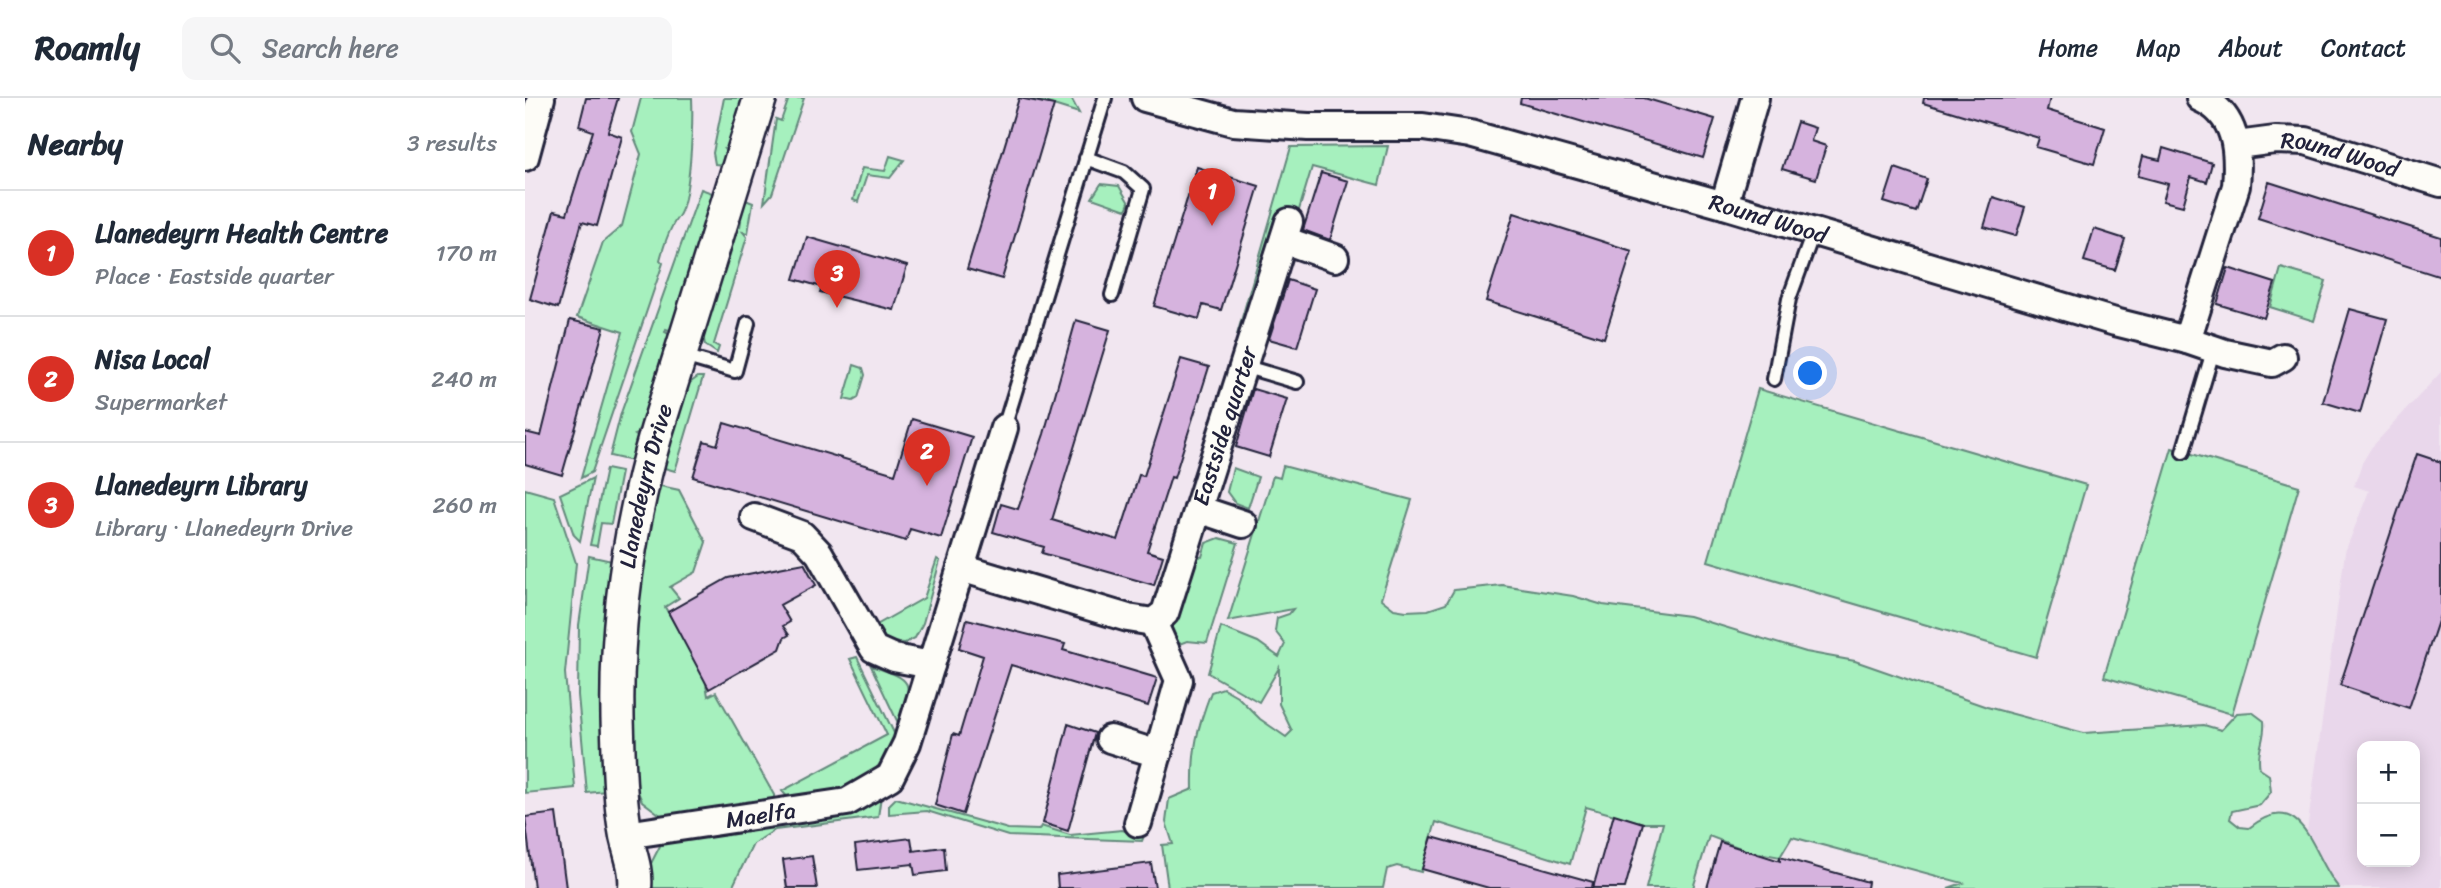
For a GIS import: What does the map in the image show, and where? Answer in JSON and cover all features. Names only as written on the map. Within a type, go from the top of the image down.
[{"type":"street","points":[[525,157],[541,98]]},
{"type":"street","name":"Llanedeyrn Drive","points":[[635,888],[636,876],[626,835],[617,682],[622,601],[645,473],[760,98]]},
{"type":"street","name":"Round Wood","points":[[1145,98],[1233,122],[1275,126],[1446,130],[1724,205],[2116,322],[2215,347],[2225,353],[2272,363],[2283,357]]},
{"type":"street","points":[[1724,205],[1755,98]]},
{"type":"street","points":[[2187,340],[2236,186],[2237,145],[2234,130],[2220,112],[2200,98]]},
{"type":"street","name":"Round Wood","points":[[2237,145],[2275,140],[2306,141],[2441,183]]},
{"type":"street","name":"Eastside quarter","points":[[1153,622],[1165,613],[1286,231],[1335,258]]},
{"type":"street","points":[[754,517],[801,535],[819,553],[874,649],[894,658],[931,665],[1004,428]]},
{"type":"street","points":[[1198,509],[1243,524]]},
{"type":"street","points":[[961,568],[1128,618],[1153,622],[1179,680],[1138,823]]},
{"type":"street","name":"Maelfa","points":[[626,835],[847,802],[869,792],[890,777],[907,743],[931,665]]},
{"type":"street","points":[[1110,739],[1158,754]]},
{"type":"lane","points":[[1004,428],[1105,98]]},
{"type":"lane","points":[[1086,158],[1124,172],[1143,189],[1112,295]]},
{"type":"lane","points":[[1774,379],[1789,299],[1813,233]]},
{"type":"lane","points":[[680,355],[735,371],[748,323]]},
{"type":"lane","points":[[2183,452],[2215,347]]},
{"type":"lane","points":[[1243,366],[1297,382]]},
{"type":"shaded area","points":[[2441,372],[2441,888],[2339,888],[2330,878],[2307,831],[2345,552],[2369,491],[2354,486],[2371,448]]},
{"type":"green space","points":[[641,98],[692,98],[686,194],[665,242],[660,260],[663,263],[592,472],[581,478],[623,332],[577,317],[603,242],[622,226],[641,154],[632,132]]},
{"type":"green space","points":[[724,98],[744,98],[730,148],[724,149],[727,152],[724,165],[715,164],[713,153]]},
{"type":"green space","points":[[789,98],[804,98],[772,194],[764,203],[776,119],[781,121]]},
{"type":"green space","points":[[1031,98],[1071,98],[1079,113]]},
{"type":"green space","points":[[1388,146],[1379,185],[1312,167],[1296,220],[1237,335],[1291,147]]},
{"type":"green space","points":[[890,156],[904,160],[890,178],[867,175],[858,202],[853,200],[862,168],[885,171]]},
{"type":"green space","points":[[1101,184],[1119,186],[1129,203],[1126,210],[1092,198]]},
{"type":"green space","points":[[701,189],[715,194],[673,331],[666,329],[665,332],[671,335],[640,433],[635,435],[639,438],[632,461],[610,456],[621,413]]},
{"type":"green space","points":[[743,199],[753,203],[748,233],[743,232],[747,237],[714,344],[719,347],[717,353],[705,345],[702,330],[735,225],[740,227],[741,221],[737,220]]},
{"type":"green space","points":[[2281,268],[2326,281],[2314,321],[2270,307]]},
{"type":"green space","points":[[854,365],[863,368],[865,375],[858,398],[853,401],[844,399]]},
{"type":"green space","points":[[698,377],[703,377],[675,471],[661,467],[684,387]]},
{"type":"green space","points":[[1758,389],[2086,485],[2036,657],[1708,561]]},
{"type":"green space","points":[[2172,448],[2299,486],[2232,714],[2104,677]]},
{"type":"green space","points":[[1283,466],[1412,500],[1381,599],[1394,609],[1428,610],[1446,604],[1454,590],[1502,585],[1573,596],[1603,605],[1689,616],[1806,652],[1855,661],[1987,707],[2084,733],[2204,725],[2221,730],[2237,713],[2252,712],[2264,721],[2259,762],[2260,769],[2269,775],[2271,792],[2260,805],[2232,811],[2230,819],[2240,827],[2249,828],[2268,817],[2283,815],[2295,820],[2305,830],[2339,888],[1948,888],[1963,883],[1792,837],[1780,857],[1748,851],[1709,836],[1693,888],[1646,888],[1663,823],[1643,823],[1586,807],[1570,864],[1436,822],[1421,872],[1397,866],[1387,869],[1383,888],[1168,888],[1162,845],[1173,844],[1166,822],[1169,799],[1193,789],[1196,740],[1211,692],[1223,688],[1237,696],[1260,719],[1286,737],[1292,731],[1279,704],[1279,668],[1259,702],[1208,673],[1221,627],[1258,642],[1279,657],[1285,644],[1275,631],[1277,618],[1289,614],[1293,609],[1228,621],[1273,476],[1280,478]]},
{"type":"green space","points":[[1233,468],[1258,477],[1248,508],[1235,503],[1227,492]]},
{"type":"green space","points":[[606,469],[621,472],[611,524],[601,523],[597,546],[590,545]]},
{"type":"green space","points":[[593,478],[580,541],[574,535],[560,494]]},
{"type":"green space","points":[[656,485],[679,490],[706,542],[696,572],[670,587],[679,598],[665,607],[705,678],[708,696],[716,692],[774,795],[774,804],[663,817],[642,801],[636,788],[632,736],[637,602]]},
{"type":"green space","points":[[525,489],[554,497],[576,563],[565,673],[575,788],[525,793]]},
{"type":"green space","points":[[1219,538],[1238,543],[1207,643],[1187,641],[1174,646],[1168,633],[1169,624],[1195,556],[1202,557],[1206,543]]},
{"type":"green space","points":[[589,556],[612,561],[601,676],[606,791],[587,793],[578,695],[579,625]]},
{"type":"green space","points":[[937,559],[940,561],[923,623],[915,638],[905,643],[885,642],[873,627],[924,598]]},
{"type":"green space","points":[[857,657],[896,737],[875,770],[865,780],[841,791],[790,800],[782,791],[887,735],[850,659]]},
{"type":"green space","points":[[871,666],[896,675],[907,685],[907,700],[899,725]]},
{"type":"green space","points":[[881,796],[878,817],[775,830],[753,844],[732,888],[646,888],[645,875],[661,844],[840,816]]},
{"type":"green space","points":[[896,798],[1008,829],[1039,830],[1041,826],[1070,835],[1122,830],[1144,836],[1142,841],[1008,836],[927,811],[889,814],[889,805]]},
{"type":"building","points":[[586,98],[618,98],[608,132],[622,137],[597,226],[582,222],[558,308],[530,299],[554,211],[567,214],[593,131],[579,126]]},
{"type":"building","points":[[1019,98],[1054,105],[1002,279],[967,269]]},
{"type":"building","points":[[1521,98],[1644,98],[1715,119],[1703,158],[1520,103]]},
{"type":"building","points":[[1924,98],[2050,98],[2047,110],[2105,128],[2094,164],[2036,147],[2039,138],[1923,103]]},
{"type":"building","points":[[1797,122],[1815,128],[1811,141],[1826,146],[1816,179],[1782,169]]},
{"type":"building","points":[[2163,148],[2212,163],[2207,182],[2191,177],[2183,206],[2163,201],[2168,184],[2138,176],[2143,156],[2160,160]]},
{"type":"building","points":[[1197,167],[1259,186],[1221,310],[1203,305],[1199,319],[1154,306]]},
{"type":"building","points":[[1895,168],[1927,179],[1916,212],[1884,202]]},
{"type":"building","points":[[1321,173],[1348,181],[1330,240],[1303,230]]},
{"type":"building","points":[[2269,182],[2441,237],[2441,277],[2258,218]]},
{"type":"building","points":[[1993,197],[2025,207],[2016,236],[1984,227]]},
{"type":"building","points":[[1514,213],[1632,251],[1604,338],[1486,301]]},
{"type":"building","points":[[2094,229],[2125,239],[2115,270],[2084,261]]},
{"type":"building","points":[[807,237],[907,266],[894,310],[820,292],[822,287],[794,279]]},
{"type":"building","points":[[2228,268],[2275,283],[2264,318],[2217,304]]},
{"type":"building","points":[[1288,280],[1315,289],[1297,347],[1269,339]]},
{"type":"building","points":[[2350,309],[2387,319],[2360,413],[2323,402]]},
{"type":"building","points":[[570,320],[604,328],[562,475],[525,464],[525,432],[541,436]]},
{"type":"building","points":[[1076,320],[1110,330],[1052,520],[1118,540],[1139,475],[1144,476],[1181,359],[1209,367],[1174,478],[1171,477],[1147,551],[1163,556],[1154,585],[1042,553],[1044,547],[993,532],[1001,504],[1018,509],[1044,434]]},
{"type":"building","points":[[1253,389],[1287,399],[1269,457],[1236,447]]},
{"type":"building","points":[[912,419],[972,437],[941,538],[910,529],[906,541],[693,477],[704,441],[717,445],[724,423],[895,474]]},
{"type":"building","points":[[2417,454],[2441,462],[2441,612],[2409,708],[2340,685]]},
{"type":"building","points":[[804,563],[816,585],[780,605],[790,622],[783,626],[789,635],[784,638],[780,649],[709,689],[668,612],[728,578]]},
{"type":"building","points":[[967,619],[1065,644],[1063,650],[1157,678],[1148,706],[1011,665],[963,814],[935,805],[953,734],[959,736],[983,656],[959,648]]},
{"type":"building","points":[[1068,724],[1095,733],[1068,831],[1043,823]]},
{"type":"building","points":[[556,813],[566,888],[534,888],[525,817]]},
{"type":"building","points":[[1614,814],[1643,823],[1625,888],[1593,888]]},
{"type":"building","points":[[1432,837],[1593,882],[1592,888],[1489,888],[1422,869]]},
{"type":"building","points":[[911,838],[913,851],[944,847],[946,871],[915,875],[913,864],[858,870],[855,845]]},
{"type":"building","points":[[1720,842],[1780,861],[1780,857],[1868,882],[1867,888],[1707,888]]},
{"type":"building","points":[[812,856],[817,888],[787,888],[783,860]]},
{"type":"building","points":[[1151,863],[1155,888],[1058,888],[1057,875]]},
{"type":"place","name":"Llanedeyrn Health Centre","points":[[1212,226]]},
{"type":"place","name":"Llanedeyrn Library","points":[[837,308]]},
{"type":"place","name":"Nisa Local","points":[[927,486]]}]
